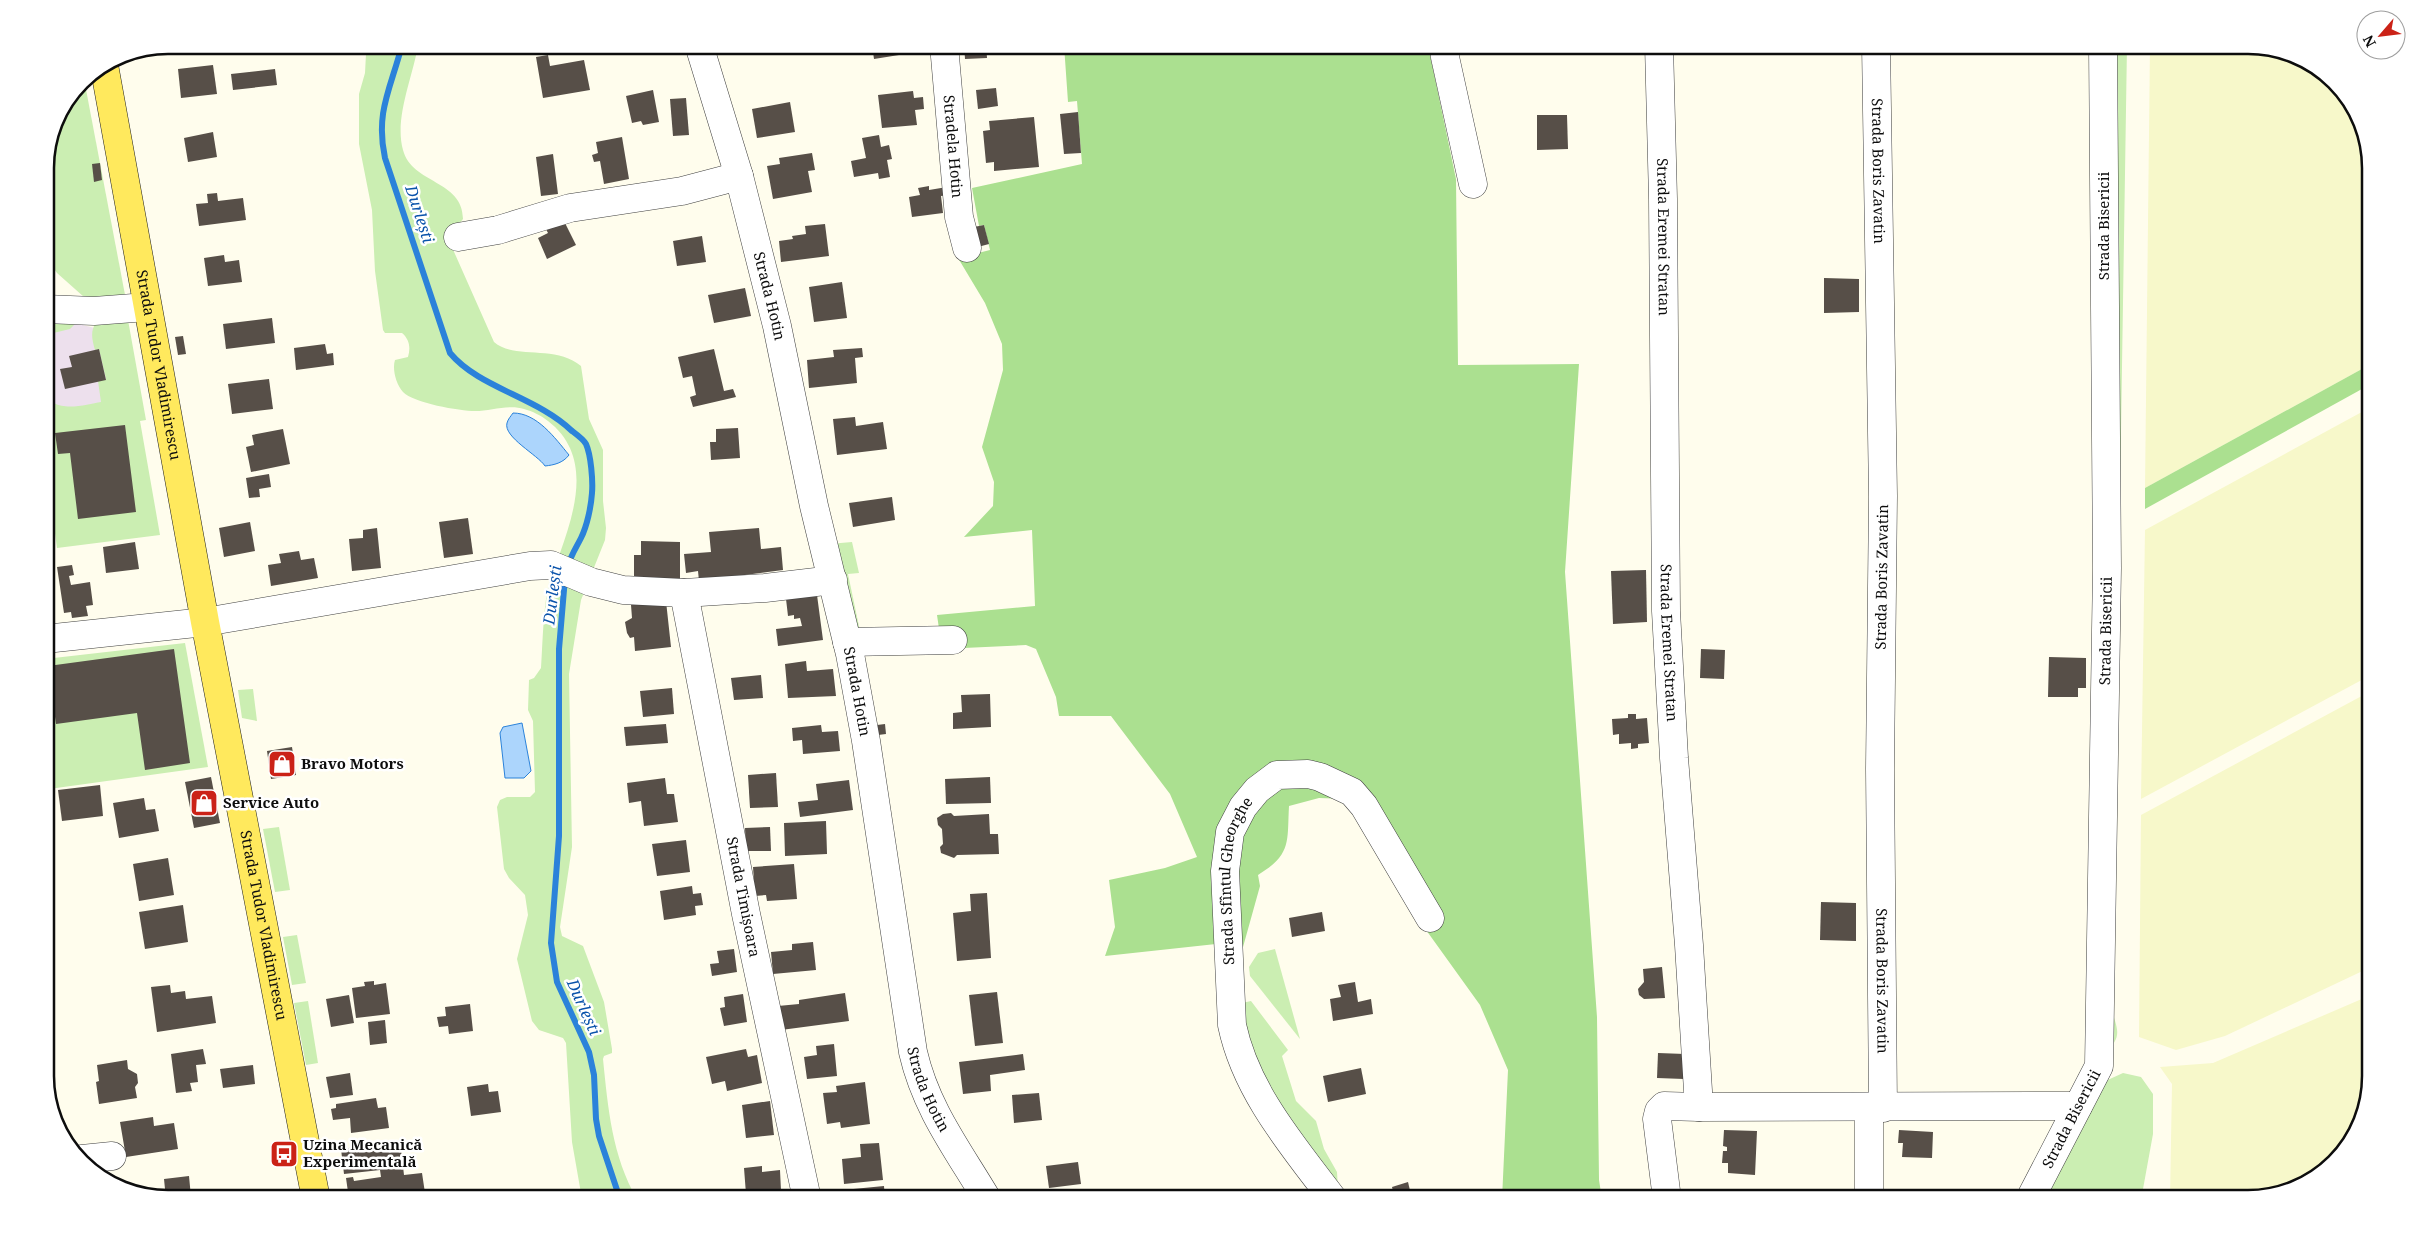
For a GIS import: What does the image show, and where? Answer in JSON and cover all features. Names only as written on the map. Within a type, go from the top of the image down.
[{"type":"main road","name":"Strada Tudor Vladimirescu","points":[[105,72],[205,622],[314,1190]]},
{"type":"street","name":"Strada Hotin","points":[[702,54],[739,176],[777,326],[814,506],[847,642],[866,741],[913,1052],[919,1078],[934,1112],[982,1190]]},
{"type":"street","name":"Stradela Hotin","points":[[945,54],[959,217],[967,248]]},
{"type":"street","points":[[1445,54],[1472,184]]},
{"type":"street","name":"Strada Eremei Stratan","points":[[1659,54],[1663,199],[1666,611],[1674,758],[1689,945],[1699,1107]]},
{"type":"street","name":"Strada Boris Zavatin","points":[[1870,1190],[1876,1108],[1883,496],[1876,54]]},
{"type":"street","name":"Strada Bisericii","points":[[2035,1190],[2099,1066],[2102,988],[2107,568],[2103,54]]},
{"type":"street","points":[[458,237],[498,230],[570,208],[682,190],[739,176]]},
{"type":"street","points":[[54,309],[94,311],[148,307]]},
{"type":"street","points":[[54,638],[205,622],[530,566],[551,565],[584,579],[623,590],[684,593],[765,588],[833,580]]},
{"type":"street","name":"Strada Timișoara","points":[[684,593],[746,914],[805,1190]]},
{"type":"street","points":[[847,642],[952,640]]},
{"type":"street","name":"Strada Sfîntul Gheorghe","points":[[1326,1190],[1277,1123],[1245,1069],[1237,1049],[1232,1025],[1225,871],[1230,832],[1242,807],[1257,790],[1277,775],[1308,774],[1320,777],[1352,792],[1364,806],[1430,918]]},
{"type":"street","points":[[1665,1190],[1657,1119],[1658,1111],[1664,1106],[1876,1108],[2078,1106]]},
{"type":"street","points":[[88,1158],[112,1156]]},
{"type":"shaded area","points":[[54,318],[95,328],[137,421],[54,428]]},
{"type":"green space","points":[[366,54],[416,54],[402,111],[401,138],[403,150],[408,161],[416,170],[446,189],[461,206],[463,219],[454,230],[451,245],[494,342],[513,350],[548,353],[571,359],[581,366],[589,419],[603,450],[605,540],[581,600],[569,674],[572,847],[560,927],[562,936],[583,946],[604,1002],[612,1049],[612,1053],[604,1056],[603,1059],[609,1113],[622,1166],[632,1190],[580,1190],[572,1142],[566,1043],[563,1038],[539,1030],[532,1021],[517,959],[528,915],[525,895],[509,878],[504,869],[497,807],[500,800],[507,797],[530,797],[535,792],[533,721],[528,710],[529,680],[534,678],[541,668],[546,600],[552,571],[566,536],[575,500],[575,466],[571,450],[562,435],[548,421],[534,412],[512,407],[475,411],[437,406],[408,396],[398,385],[394,372],[395,360],[408,357],[409,344],[402,333],[385,333],[383,330],[375,271],[372,210],[359,144],[359,94],[365,73]]},
{"type":"green space","points":[[1065,54],[1430,54],[1456,179],[1458,365],[1579,364],[1565,572],[1597,1017],[1601,1190],[1502,1190],[1508,1070],[1480,1005],[1416,916],[1347,799],[1319,798],[1289,806],[1287,838],[1282,853],[1277,860],[1258,875],[1260,886],[1238,965],[1216,944],[1105,956],[1115,927],[1109,880],[1165,868],[1197,857],[1170,794],[1111,716],[1059,716],[1056,697],[1036,649],[1026,645],[942,649],[937,615],[1035,606],[1032,530],[964,537],[993,506],[994,482],[982,447],[1003,370],[1002,344],[985,303],[958,258],[990,250],[984,225],[979,226],[972,188],[1082,164],[1077,101],[1068,102]]},
{"type":"green space","points":[[2110,54],[2127,54],[2112,1011],[2117,1034],[2114,1043],[2105,1054]]},
{"type":"green space","points":[[2150,54],[2249,54],[2285,60],[2299,65],[2312,73],[2334,92],[2351,117],[2360,145],[2362,160],[2362,369],[2145,488]]},
{"type":"green space","points":[[86,88],[126,300],[84,297],[54,269],[55,153],[65,117]]},
{"type":"green space","points":[[54,317],[77,322],[70,329],[54,333]]},
{"type":"green space","points":[[128,320],[146,420],[140,421],[160,535],[57,548],[54,526],[54,403],[61,406],[78,406],[101,402],[98,381],[106,379],[99,349],[95,350],[92,336],[96,322]]},
{"type":"green space","points":[[2362,369],[2362,389],[2145,509],[2145,488]]},
{"type":"green space","points":[[2362,412],[2362,680],[2141,799],[2145,530]]},
{"type":"green space","points":[[852,542],[859,573],[848,574],[860,631],[851,630],[829,544]]},
{"type":"green space","points":[[185,643],[208,767],[54,788],[54,658]]},
{"type":"green space","points":[[253,689],[257,721],[242,718],[238,690]]},
{"type":"green space","points":[[2362,696],[2362,971],[2225,1036],[2176,1050],[2139,1037],[2141,815]]},
{"type":"green space","points":[[279,827],[290,890],[275,892],[263,829]]},
{"type":"green space","points":[[297,935],[306,983],[292,985],[283,937]]},
{"type":"green space","points":[[1275,949],[1300,1039],[1250,976],[1249,967],[1258,953]]},
{"type":"green space","points":[[2362,999],[2361,1091],[2351,1127],[2334,1152],[2324,1162],[2292,1182],[2263,1189],[2249,1190],[2170,1190],[2172,1084],[2160,1067],[2213,1063]]},
{"type":"green space","points":[[308,1001],[318,1063],[306,1065],[294,1003]]},
{"type":"green space","points":[[1251,1001],[1288,1050],[1282,1056],[1296,1101],[1316,1121],[1324,1149],[1337,1172],[1338,1189],[1254,1078],[1242,1003]]},
{"type":"green space","points":[[2123,1073],[2141,1077],[2153,1094],[2153,1134],[2144,1190],[2046,1190],[2101,1083]]},
{"type":"water","points":[[513,413],[522,414],[538,422],[569,455],[558,463],[545,466],[510,434],[507,423]]},
{"type":"water","points":[[522,723],[531,771],[524,778],[505,778],[500,733],[503,727]]},
{"type":"building","points":[[873,54],[905,54],[874,59]]},
{"type":"building","points":[[965,54],[987,54],[987,58],[965,59]]},
{"type":"building","points":[[548,55],[550,66],[584,60],[590,90],[543,98],[536,57]]},
{"type":"building","points":[[213,65],[217,94],[181,98],[178,69]]},
{"type":"building","points":[[275,69],[277,85],[233,90],[231,74]]},
{"type":"building","points":[[996,88],[998,106],[978,109],[976,90]]},
{"type":"building","points":[[653,90],[659,122],[643,125],[641,121],[632,123],[626,96]]},
{"type":"building","points":[[913,91],[914,98],[923,97],[924,109],[915,110],[917,125],[882,128],[878,95]]},
{"type":"building","points":[[686,98],[689,135],[673,136],[670,99]]},
{"type":"building","points":[[790,102],[795,132],[757,138],[752,109]]},
{"type":"building","points":[[1078,112],[1081,153],[1064,154],[1060,114]]},
{"type":"building","points":[[1537,115],[1567,115],[1568,149],[1537,150]]},
{"type":"building","points":[[1034,117],[1039,167],[994,171],[994,162],[986,163],[983,131],[990,130],[989,121]]},
{"type":"building","points":[[213,132],[217,157],[188,162],[184,138]]},
{"type":"building","points":[[879,135],[881,147],[889,145],[892,159],[887,160],[890,177],[879,179],[878,173],[854,177],[851,161],[866,158],[862,138]]},
{"type":"building","points":[[622,137],[629,179],[604,184],[600,161],[594,162],[592,155],[598,153],[596,142]]},
{"type":"building","points":[[812,153],[815,170],[808,171],[812,192],[773,199],[767,166],[780,164],[779,158]]},
{"type":"building","points":[[553,154],[558,194],[541,196],[536,157]]},
{"type":"building","points":[[100,163],[102,180],[94,182],[92,164]]},
{"type":"building","points":[[929,186],[929,190],[947,187],[948,195],[941,196],[943,213],[912,217],[909,197],[920,195],[918,188]]},
{"type":"building","points":[[217,193],[218,201],[243,198],[246,220],[199,226],[196,204],[208,203],[207,194]]},
{"type":"building","points":[[563,219],[576,245],[547,259],[538,238],[548,233],[545,227]]},
{"type":"building","points":[[825,224],[829,256],[781,262],[779,241],[793,239],[792,236],[806,234],[805,226]]},
{"type":"building","points":[[984,225],[989,244],[974,248],[969,228]]},
{"type":"building","points":[[702,236],[706,262],[677,266],[673,241]]},
{"type":"building","points":[[224,255],[225,262],[239,260],[242,282],[208,286],[204,258]]},
{"type":"building","points":[[1824,278],[1859,279],[1859,312],[1824,313]]},
{"type":"building","points":[[842,282],[847,318],[814,322],[809,287]]},
{"type":"building","points":[[745,288],[751,316],[714,323],[708,295]]},
{"type":"building","points":[[272,318],[275,343],[226,349],[223,324]]},
{"type":"building","points":[[183,336],[186,354],[178,355],[175,337]]},
{"type":"building","points":[[325,344],[327,354],[333,353],[334,365],[296,370],[294,348]]},
{"type":"building","points":[[862,348],[863,357],[855,358],[857,383],[809,388],[807,360],[834,357],[833,350]]},
{"type":"building","points":[[99,349],[106,380],[65,389],[60,369],[72,367],[69,356]]},
{"type":"building","points":[[714,349],[724,391],[733,389],[736,397],[693,407],[690,397],[696,395],[692,376],[683,378],[678,357]]},
{"type":"building","points":[[269,379],[273,409],[232,414],[228,384]]},
{"type":"building","points":[[855,417],[856,426],[883,422],[887,449],[837,455],[833,419]]},
{"type":"building","points":[[125,425],[136,512],[78,519],[70,453],[58,454],[55,433]]},
{"type":"building","points":[[738,428],[740,458],[711,460],[710,442],[716,442],[716,429]]},
{"type":"building","points":[[283,429],[290,464],[251,472],[246,447],[254,445],[252,435]]},
{"type":"building","points":[[269,474],[271,487],[259,489],[260,497],[249,498],[246,478]]},
{"type":"building","points":[[892,497],[895,520],[853,527],[849,503]]},
{"type":"building","points":[[468,518],[473,554],[444,558],[439,522]]},
{"type":"building","points":[[250,522],[255,551],[224,557],[219,528]]},
{"type":"building","points":[[377,528],[381,568],[352,571],[349,539],[363,538],[363,530]]},
{"type":"building","points":[[759,528],[761,549],[781,547],[783,570],[699,581],[698,571],[686,573],[684,554],[711,552],[709,532]]},
{"type":"building","points":[[641,541],[680,542],[680,581],[634,580],[634,555],[641,555]]},
{"type":"building","points":[[135,542],[139,569],[106,573],[103,547]]},
{"type":"building","points":[[299,551],[301,560],[314,558],[318,578],[271,586],[268,565],[281,563],[279,554]]},
{"type":"building","points":[[72,565],[74,575],[69,576],[71,585],[90,582],[93,605],[86,606],[88,616],[72,618],[71,612],[64,613],[57,567]]},
{"type":"building","points":[[1646,570],[1647,622],[1613,624],[1611,571]]},
{"type":"building","points":[[817,595],[823,640],[778,646],[776,629],[802,626],[800,618],[794,619],[794,615],[788,616],[786,599]]},
{"type":"building","points":[[666,601],[671,647],[635,651],[634,637],[630,638],[627,633],[625,622],[632,618],[631,605]]},
{"type":"building","points":[[174,649],[190,763],[145,770],[137,713],[56,724],[54,710],[54,665]]},
{"type":"building","points":[[1701,649],[1725,650],[1724,679],[1700,678]]},
{"type":"building","points":[[2049,657],[2086,658],[2086,688],[2078,688],[2078,697],[2048,697]]},
{"type":"building","points":[[806,661],[807,671],[833,669],[836,696],[788,698],[785,664]]},
{"type":"building","points":[[761,675],[763,698],[734,700],[731,678]]},
{"type":"building","points":[[672,688],[674,714],[643,717],[640,691]]},
{"type":"building","points":[[990,694],[991,727],[953,729],[953,713],[962,712],[961,695]]},
{"type":"building","points":[[1628,714],[1636,714],[1636,719],[1647,718],[1649,743],[1638,744],[1638,748],[1631,749],[1631,743],[1619,744],[1619,734],[1613,735],[1612,719],[1628,718]]},
{"type":"building","points":[[666,724],[668,743],[626,746],[624,727]]},
{"type":"building","points":[[885,724],[886,734],[878,735],[877,725]]},
{"type":"building","points":[[821,725],[822,732],[838,731],[840,751],[803,754],[802,740],[793,741],[792,728]]},
{"type":"building","points":[[292,747],[296,775],[271,779],[267,751]]},
{"type":"building","points":[[776,773],[778,807],[750,808],[748,775]]},
{"type":"building","points":[[211,777],[220,823],[194,828],[185,782]]},
{"type":"building","points":[[990,777],[991,803],[946,804],[945,779]]},
{"type":"building","points":[[665,778],[667,794],[674,794],[678,822],[644,826],[641,801],[629,803],[627,783]]},
{"type":"building","points":[[849,780],[853,810],[800,817],[798,802],[818,800],[816,784]]},
{"type":"building","points":[[100,785],[103,816],[62,821],[58,790]]},
{"type":"building","points":[[144,798],[146,810],[155,809],[159,831],[119,838],[113,803]]},
{"type":"building","points":[[951,813],[954,816],[989,814],[990,834],[998,834],[999,854],[957,855],[954,858],[941,853],[940,847],[943,844],[942,829],[938,825],[937,818],[943,814]]},
{"type":"building","points":[[826,821],[827,854],[785,856],[784,823]]},
{"type":"building","points":[[770,827],[771,851],[746,851],[745,828]]},
{"type":"building","points":[[686,840],[690,872],[657,876],[652,844]]},
{"type":"building","points":[[168,858],[174,895],[139,901],[133,864]]},
{"type":"building","points":[[794,864],[797,899],[767,901],[766,895],[755,896],[753,867]]},
{"type":"building","points":[[692,886],[693,894],[701,893],[703,905],[695,906],[696,915],[664,920],[660,891]]},
{"type":"building","points":[[987,893],[991,958],[957,961],[953,913],[971,911],[970,894]]},
{"type":"building","points":[[1821,902],[1856,903],[1856,941],[1820,940]]},
{"type":"building","points":[[183,905],[188,942],[145,949],[139,912]]},
{"type":"building","points":[[1322,912],[1325,931],[1292,937],[1289,918]]},
{"type":"building","points":[[813,942],[816,970],[773,974],[771,952],[792,950],[792,944]]},
{"type":"building","points":[[734,949],[737,972],[712,976],[710,964],[719,963],[717,951]]},
{"type":"building","points":[[1662,967],[1665,998],[1644,999],[1639,995],[1638,989],[1644,982],[1643,969]]},
{"type":"building","points":[[374,981],[374,985],[386,983],[390,1014],[356,1018],[352,988],[365,986],[364,982]]},
{"type":"building","points":[[1355,982],[1358,1002],[1371,999],[1373,1014],[1333,1021],[1330,999],[1341,997],[1338,985]]},
{"type":"building","points":[[170,985],[171,993],[185,991],[186,999],[212,996],[216,1023],[157,1032],[151,987]]},
{"type":"building","points":[[997,992],[1003,1043],[975,1046],[969,995]]},
{"type":"building","points":[[845,993],[849,1021],[781,1030],[778,1006],[799,1004],[799,1000]]},
{"type":"building","points":[[743,994],[747,1022],[724,1026],[720,1008],[725,1007],[724,997]]},
{"type":"building","points":[[349,995],[354,1023],[331,1027],[326,999]]},
{"type":"building","points":[[470,1004],[473,1031],[449,1034],[448,1026],[439,1027],[437,1017],[446,1016],[445,1007]]},
{"type":"building","points":[[385,1020],[387,1043],[370,1045],[368,1022]]},
{"type":"building","points":[[834,1044],[837,1076],[807,1079],[804,1057],[817,1055],[816,1046]]},
{"type":"building","points":[[203,1049],[206,1064],[196,1065],[198,1082],[190,1083],[192,1091],[176,1093],[171,1054]]},
{"type":"building","points":[[746,1049],[748,1057],[757,1055],[762,1083],[727,1091],[725,1081],[712,1084],[706,1057]]},
{"type":"building","points":[[1658,1053],[1685,1054],[1684,1079],[1657,1078]]},
{"type":"building","points":[[1023,1054],[1025,1070],[990,1075],[991,1091],[963,1094],[959,1062]]},
{"type":"building","points":[[127,1060],[128,1069],[137,1074],[138,1083],[135,1087],[137,1098],[99,1104],[96,1082],[99,1081],[97,1065]]},
{"type":"building","points":[[253,1065],[255,1084],[223,1088],[220,1069]]},
{"type":"building","points":[[1361,1068],[1366,1094],[1328,1102],[1323,1076]]},
{"type":"building","points":[[350,1073],[353,1095],[330,1098],[326,1077]]},
{"type":"building","points":[[865,1082],[870,1124],[841,1128],[840,1122],[827,1124],[823,1093],[837,1092],[836,1086]]},
{"type":"building","points":[[488,1084],[489,1092],[498,1091],[501,1112],[471,1116],[467,1087]]},
{"type":"building","points":[[1039,1093],[1042,1120],[1014,1123],[1012,1095]]},
{"type":"building","points":[[376,1098],[378,1108],[386,1107],[389,1128],[351,1133],[350,1118],[333,1120],[331,1109],[336,1108],[336,1104]]},
{"type":"building","points":[[770,1101],[774,1135],[746,1138],[742,1105]]},
{"type":"building","points":[[153,1117],[154,1126],[174,1123],[178,1149],[126,1157],[120,1122]]},
{"type":"building","points":[[1724,1130],[1757,1131],[1755,1175],[1728,1173],[1728,1163],[1722,1163],[1723,1151],[1727,1151],[1727,1147],[1723,1146]]},
{"type":"building","points":[[1899,1130],[1933,1132],[1932,1158],[1902,1157],[1903,1143],[1898,1143]]},
{"type":"building","points":[[400,1141],[404,1175],[422,1173],[425,1190],[348,1190],[346,1178],[353,1177],[354,1181],[381,1177],[380,1170],[344,1174],[341,1149]]},
{"type":"building","points":[[879,1143],[883,1180],[844,1184],[842,1159],[861,1157],[860,1144]]},
{"type":"building","points":[[286,1144],[289,1163],[283,1163],[280,1145]]},
{"type":"building","points":[[1078,1162],[1081,1184],[1049,1188],[1046,1166]]},
{"type":"building","points":[[762,1166],[762,1172],[780,1170],[781,1190],[746,1190],[744,1168]]},
{"type":"building","points":[[189,1176],[190,1190],[165,1190],[164,1179]]},
{"type":"building","points":[[1408,1182],[1410,1190],[1393,1190],[1392,1187]]},
{"type":"building","points":[[884,1186],[884,1190],[843,1190]]},
{"type":"waterway","name":"Durlești","points":[[399,54],[383,113],[382,142],[385,158],[450,353],[476,375],[558,419],[581,438],[588,449],[592,475],[591,504],[583,533],[568,566]]},
{"type":"waterway","name":"Durlești","points":[[565,578],[559,649],[559,836],[551,943],[557,982],[589,1052],[594,1075],[596,1119],[599,1136],[617,1190]]},
{"type":"place","name":"Bravo Motors","points":[[282,764]]},
{"type":"place","name":"Service Auto","points":[[204,803]]},
{"type":"place","name":"Uzina Mecanică Experimentală","points":[[284,1154]]}]
